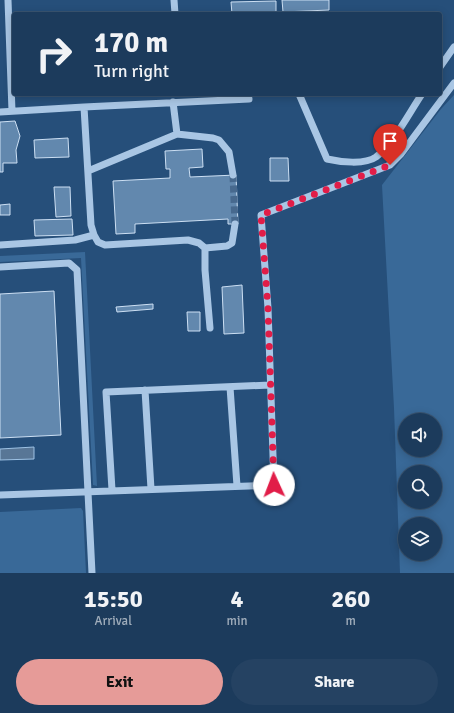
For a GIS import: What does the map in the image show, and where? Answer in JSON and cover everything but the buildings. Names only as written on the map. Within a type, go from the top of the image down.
[{"type":"lane","points":[[8,0],[12,111]]},
{"type":"lane","points":[[174,0],[175,12]]},
{"type":"lane","points":[[442,64],[454,47]]},
{"type":"lane","points":[[0,495],[274,485],[268,308],[261,215],[390,165],[401,154],[454,83]]},
{"type":"lane","points":[[300,96],[327,159],[347,163],[375,158],[389,143],[421,96]]},
{"type":"lane","points":[[0,112],[249,99]]},
{"type":"lane","points":[[173,102],[177,134]]},
{"type":"lane","points":[[84,107],[91,225],[98,242],[105,245],[188,240],[198,243],[205,248],[227,246],[232,242],[235,224]]},
{"type":"lane","points":[[88,171],[177,134],[219,140],[229,152],[232,175]]},
{"type":"lane","points":[[0,245],[75,240],[94,235]]},
{"type":"lane","points":[[205,248],[204,270],[210,328]]},
{"type":"lane","points":[[0,267],[69,263],[77,270],[92,573]]},
{"type":"lane","points":[[112,490],[106,392],[270,385]]},
{"type":"lane","points":[[230,387],[236,486]]},
{"type":"lane","points":[[145,390],[151,489]]},
{"type":"shaded area","points":[[454,95],[454,573],[400,573],[400,561],[442,561],[442,517],[398,518],[394,408],[382,185],[441,109]]},
{"type":"shaded area","points":[[85,252],[97,486],[93,485],[81,258],[0,262],[0,256]]},
{"type":"shaded area","points":[[34,447],[34,459],[0,460],[0,449]]},
{"type":"shaded area","points":[[81,508],[83,511],[86,573],[0,573],[0,512]]},
{"type":"tunnel","points":[[233,175],[235,224]]},
{"type":"route","points":[[274,485],[268,350],[268,308],[261,215],[390,165]]}]
